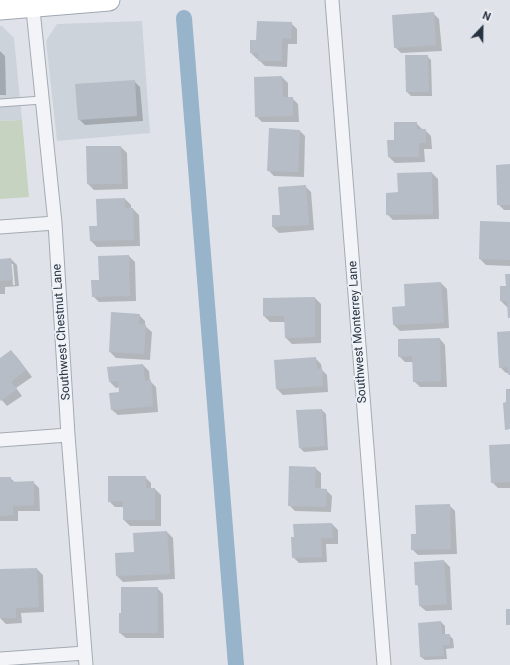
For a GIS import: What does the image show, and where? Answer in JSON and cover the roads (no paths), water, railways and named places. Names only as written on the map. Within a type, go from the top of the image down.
[{"type":"main road","points":[[0,9],[32,3],[109,0]]},
{"type":"street","name":"Southwest Monterrey Lane","points":[[332,0],[384,665]]},
{"type":"street","name":"Southwest Chestnut Lane","points":[[32,3],[55,223],[68,435],[85,659]]},
{"type":"street","points":[[0,227],[55,223]]},
{"type":"street","points":[[0,440],[68,435]]},
{"type":"street","points":[[0,659],[85,659]]},
{"type":"lane","points":[[0,103],[42,100]]},
{"type":"waterway","points":[[184,18],[236,665]]}]
